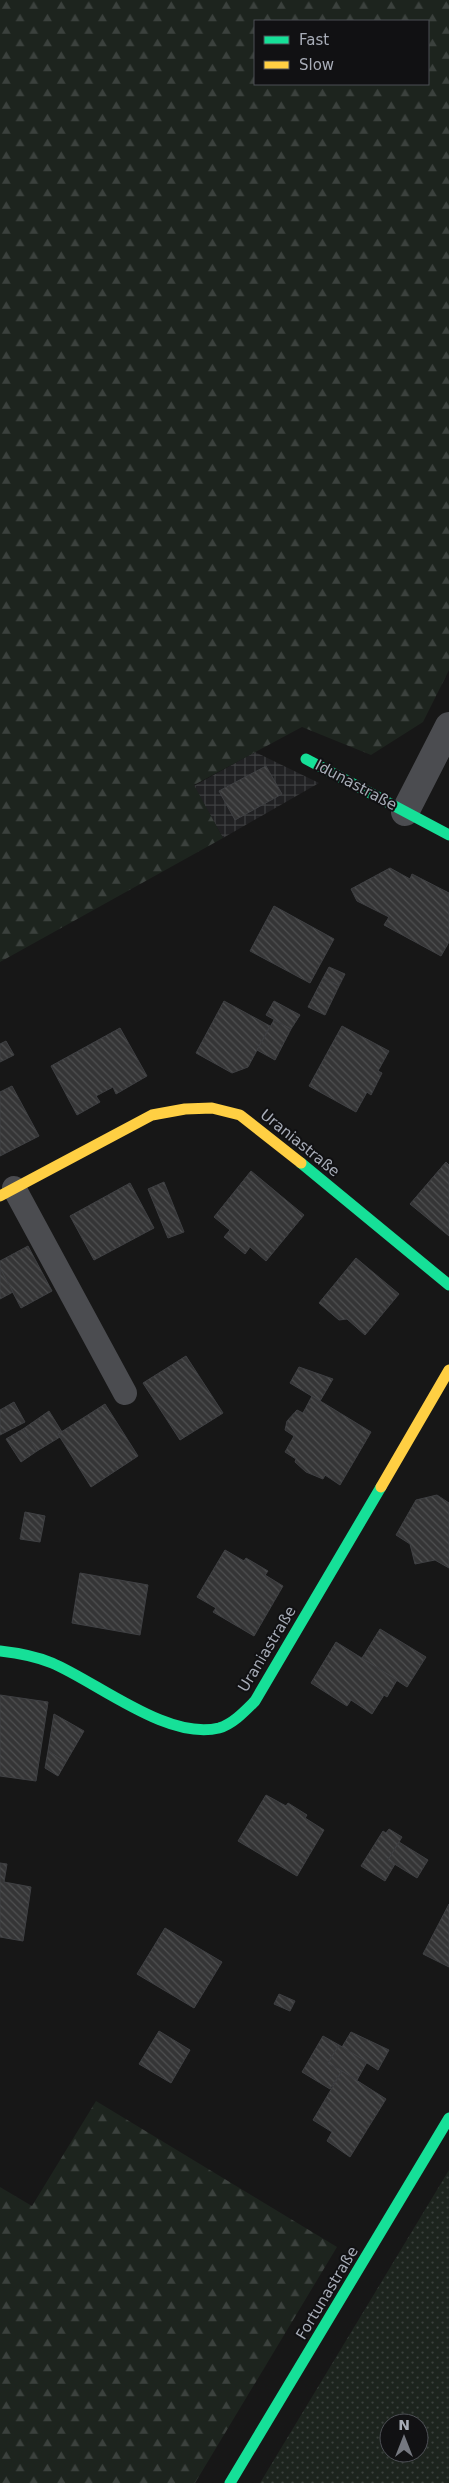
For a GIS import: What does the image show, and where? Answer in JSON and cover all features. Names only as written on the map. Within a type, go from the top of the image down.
[{"type":"street","name":"Idunastraße","points":[[405,812],[448,731]]},
{"type":"street","name":"Idunastraße","points":[[306,759],[449,835]]},
{"type":"street","name":"Uraniastraße","points":[[7,1192],[152,1115],[185,1109],[212,1108],[240,1115],[255,1124],[449,1285]]},
{"type":"street","name":"Uraniastraße","points":[[0,1650],[26,1654],[52,1663],[169,1724],[193,1731],[218,1728],[235,1720],[255,1701],[449,1370]]},
{"type":"street","name":"Fortunastraße","points":[[230,2483],[449,2118]]},
{"type":"lane","points":[[7,1192],[125,1393]]},
{"type":"shaded area","points":[[255,752],[319,783],[223,838],[194,786]]},
{"type":"green space","points":[[0,0],[449,0],[449,670],[423,722],[371,755],[302,727],[194,785],[223,838],[0,962]]},
{"type":"green space","points":[[96,2101],[337,2247],[195,2483],[0,2483],[0,2187],[32,2206]]},
{"type":"green space","points":[[449,2170],[449,2483],[260,2483]]},
{"type":"building","points":[[266,766],[282,794],[235,820],[219,791]]},
{"type":"building","points":[[390,868],[410,879],[412,874],[449,893],[449,942],[441,956],[384,925],[389,917],[357,901],[351,889]]},
{"type":"building","points":[[274,906],[334,939],[310,983],[250,951]]},
{"type":"building","points":[[329,967],[345,974],[339,986],[323,978]]},
{"type":"building","points":[[323,978],[339,986],[325,1015],[308,1007]]},
{"type":"building","points":[[224,1001],[270,1026],[248,1067],[232,1073],[196,1053]]},
{"type":"building","points":[[274,1001],[300,1015],[291,1029],[266,1015]]},
{"type":"building","points":[[274,1020],[291,1029],[275,1060],[257,1050]]},
{"type":"building","points":[[342,1026],[389,1051],[378,1071],[382,1073],[371,1095],[367,1092],[356,1112],[309,1086]]},
{"type":"building","points":[[120,1028],[147,1076],[116,1094],[113,1087],[96,1096],[100,1102],[77,1115],[51,1066]]},
{"type":"building","points":[[6,1041],[14,1055],[0,1062],[0,1044]]},
{"type":"building","points":[[12,1086],[39,1136],[0,1156],[0,1092]]},
{"type":"building","points":[[446,1162],[449,1165],[449,1236],[410,1204]]},
{"type":"building","points":[[251,1171],[304,1215],[266,1261],[250,1247],[245,1254],[224,1237],[230,1230],[214,1217]]},
{"type":"building","points":[[164,1182],[184,1232],[168,1238],[148,1189]]},
{"type":"building","points":[[130,1183],[154,1228],[94,1260],[70,1216]]},
{"type":"building","points":[[28,1246],[52,1291],[21,1308],[0,1268],[0,1261]]},
{"type":"building","points":[[356,1258],[399,1294],[365,1335],[347,1319],[339,1320],[319,1303]]},
{"type":"building","points":[[0,1268],[13,1292],[0,1299]]},
{"type":"building","points":[[186,1356],[223,1413],[180,1440],[143,1383]]},
{"type":"building","points":[[299,1367],[333,1379],[320,1401],[290,1383]]},
{"type":"building","points":[[312,1396],[371,1432],[340,1485],[325,1475],[323,1479],[306,1472],[295,1462],[296,1459],[285,1452],[294,1436],[285,1430],[287,1421],[297,1410],[303,1413]]},
{"type":"building","points":[[14,1402],[25,1422],[0,1435],[0,1410]]},
{"type":"building","points":[[105,1404],[138,1456],[91,1487],[58,1434]]},
{"type":"building","points":[[49,1411],[62,1432],[58,1434],[60,1437],[37,1451],[23,1429]]},
{"type":"building","points":[[23,1429],[37,1451],[21,1462],[6,1439]]},
{"type":"building","points":[[437,1495],[449,1503],[449,1568],[435,1560],[415,1564],[410,1544],[396,1535],[416,1500]]},
{"type":"building","points":[[25,1512],[45,1516],[40,1542],[20,1539]]},
{"type":"building","points":[[225,1550],[244,1561],[246,1558],[268,1571],[265,1575],[283,1586],[254,1636],[213,1612],[216,1608],[197,1597]]},
{"type":"building","points":[[80,1573],[148,1585],[140,1635],[72,1623]]},
{"type":"building","points":[[380,1629],[426,1657],[407,1687],[362,1658]]},
{"type":"building","points":[[336,1642],[397,1680],[387,1697],[384,1695],[372,1714],[351,1700],[347,1706],[311,1683]]},
{"type":"building","points":[[0,1695],[48,1702],[36,1781],[0,1776]]},
{"type":"building","points":[[54,1714],[84,1731],[66,1762],[48,1751]]},
{"type":"building","points":[[48,1751],[66,1762],[58,1776],[45,1768]]},
{"type":"building","points":[[266,1795],[286,1806],[288,1803],[307,1815],[305,1818],[324,1830],[297,1876],[238,1841]]},
{"type":"building","points":[[389,1829],[402,1837],[388,1860],[395,1864],[385,1881],[361,1866],[383,1831],[386,1833]]},
{"type":"building","points":[[399,1842],[428,1860],[417,1878],[388,1860]]},
{"type":"building","points":[[0,1863],[7,1864],[4,1882],[31,1887],[23,1941],[0,1937]]},
{"type":"building","points":[[449,1904],[449,1967],[423,1954]]},
{"type":"building","points":[[165,1928],[222,1962],[194,2008],[137,1974]]},
{"type":"building","points":[[279,1994],[295,2001],[290,2011],[274,2004]]},
{"type":"building","points":[[159,2031],[190,2050],[171,2083],[139,2064]]},
{"type":"building","points":[[351,2032],[389,2050],[378,2070],[342,2047]]},
{"type":"building","points":[[323,2036],[339,2045],[328,2063],[342,2071],[330,2089],[302,2072]]},
{"type":"building","points":[[339,2045],[367,2062],[357,2080],[328,2063]]},
{"type":"building","points":[[342,2071],[386,2099],[350,2157],[327,2141],[332,2132],[313,2120]]},
{"type":"traffic: fast","points":[[306,759],[449,835]]},
{"type":"traffic: fast","points":[[301,1163],[449,1285]]},
{"type":"traffic: fast","points":[[0,1651],[26,1655],[52,1663],[133,1707],[178,1726],[199,1730],[219,1728],[229,1724],[255,1701],[381,1487]]},
{"type":"traffic: fast","points":[[230,2483],[449,2118]]},
{"type":"traffic: slow","points":[[0,1196],[152,1115],[185,1109],[212,1108],[240,1115],[301,1163]]},
{"type":"traffic: slow","points":[[381,1487],[449,1370]]}]
